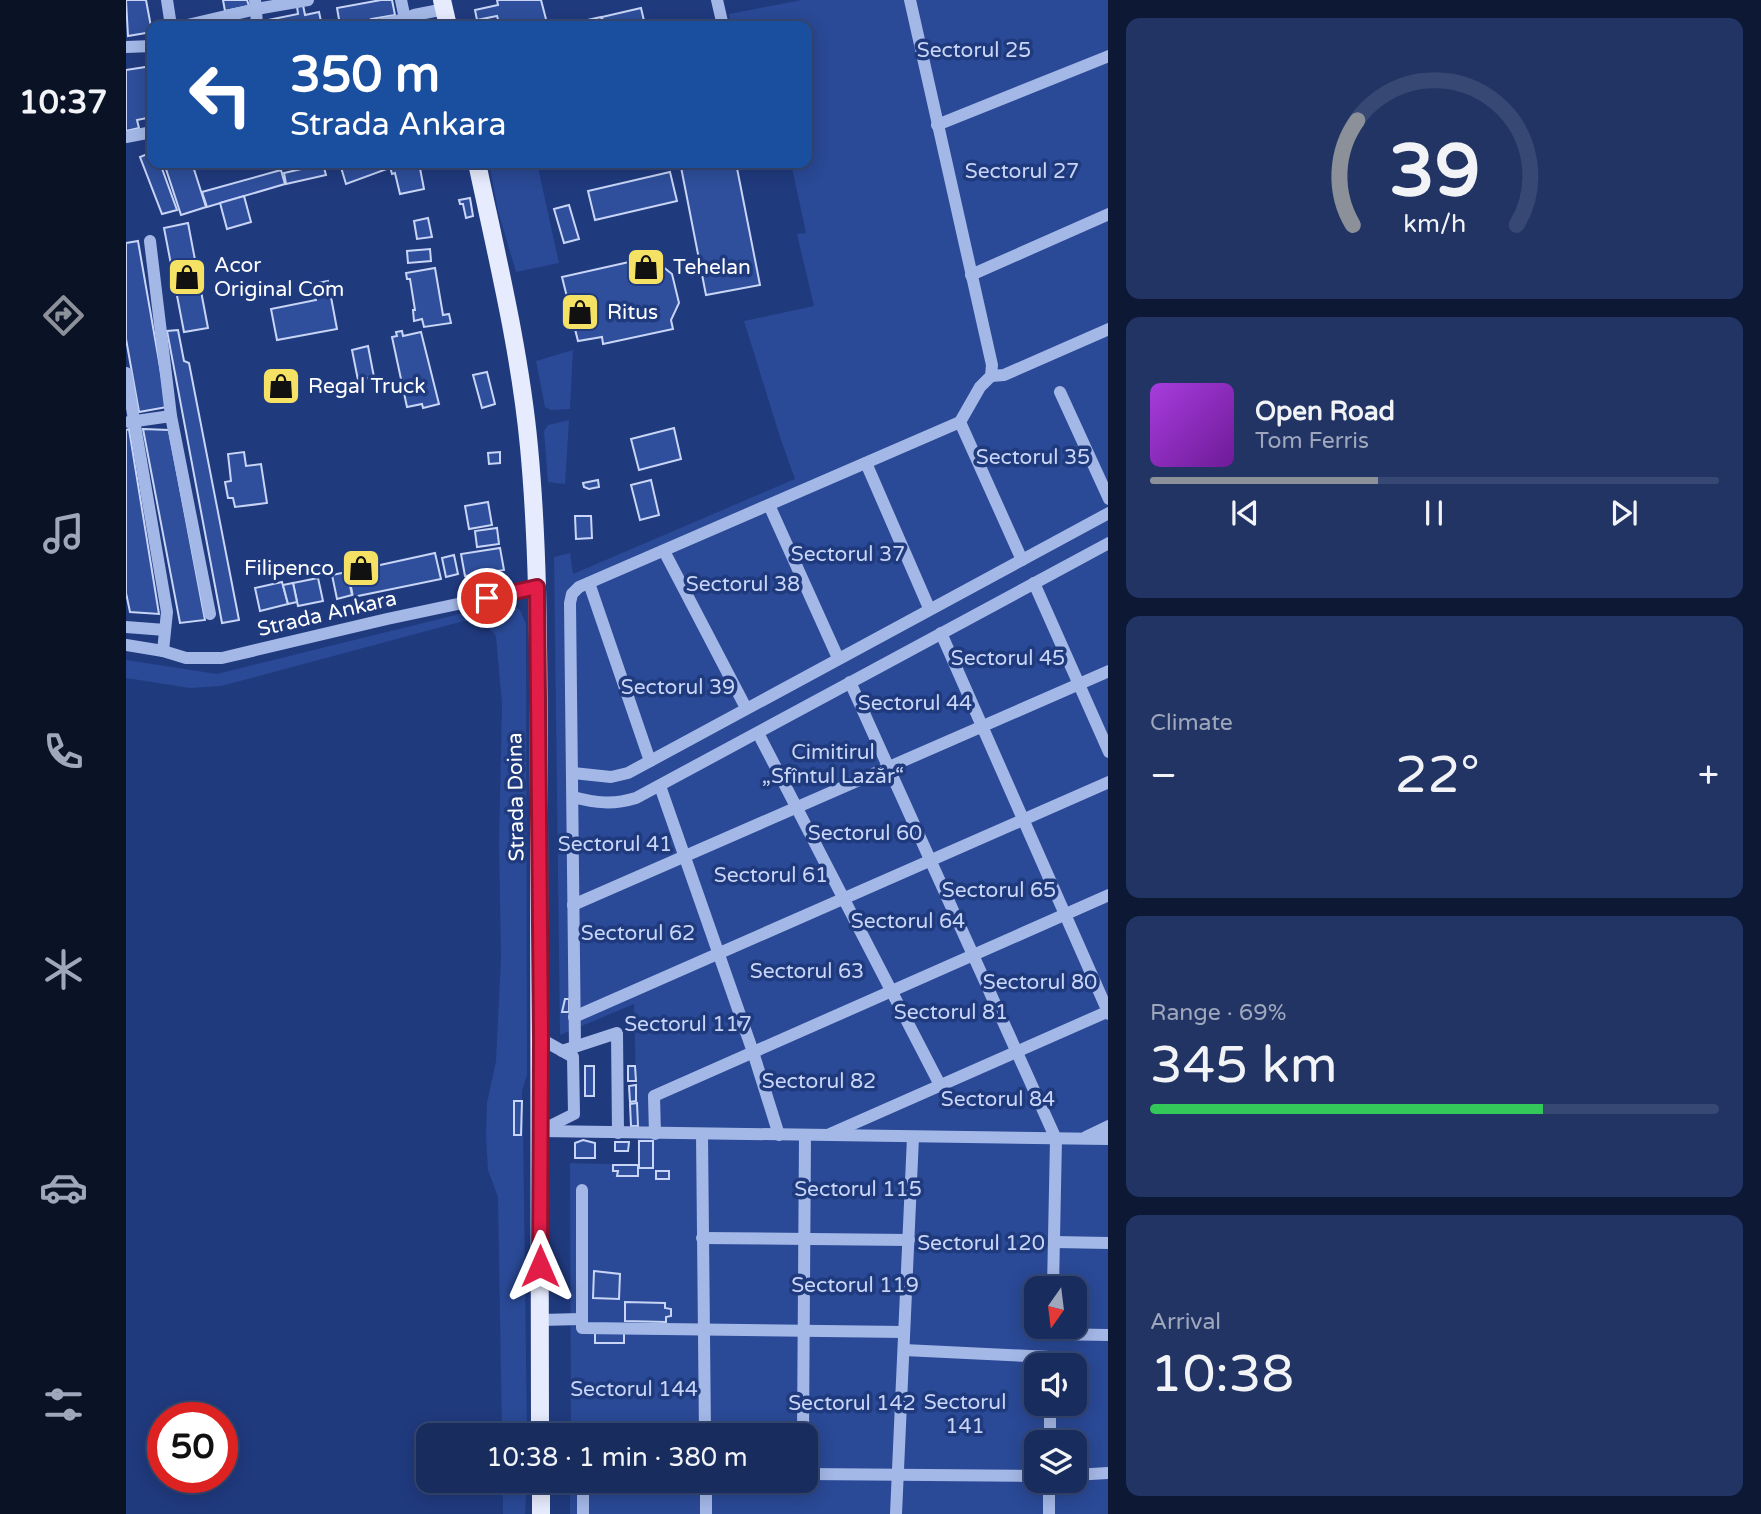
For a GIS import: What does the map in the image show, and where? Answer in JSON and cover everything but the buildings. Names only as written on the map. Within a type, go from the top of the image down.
[{"type":"main road","name":"Strada Doina","points":[[478,168],[511,328],[525,414],[537,587],[541,1039],[540,1423]]},
{"type":"main road","points":[[541,1493],[541,1514]]},
{"type":"street","points":[[167,0],[171,21]]},
{"type":"street","points":[[200,21],[256,5],[308,0]]},
{"type":"street","points":[[401,0],[405,19]]},
{"type":"street","points":[[717,0],[722,21]]},
{"type":"street","points":[[541,1131],[574,1114],[573,1058],[569,1049],[574,1017],[570,598],[575,590],[589,583],[960,422],[980,387],[991,376],[992,365],[909,0]]},
{"type":"street","points":[[396,21],[414,15],[445,12]]},
{"type":"street","points":[[126,47],[147,47]]},
{"type":"street","points":[[937,125],[1108,56]]},
{"type":"street","points":[[126,137],[147,133]]},
{"type":"street","points":[[971,275],[1108,214]]},
{"type":"street","points":[[150,242],[172,416],[210,614]]},
{"type":"street","points":[[991,376],[1004,375],[1108,329]]},
{"type":"street","points":[[126,373],[130,422],[167,612],[163,650]]},
{"type":"street","points":[[1060,392],[1108,499]]},
{"type":"street","points":[[130,422],[172,416]]},
{"type":"street","points":[[960,422],[1021,560]]},
{"type":"street","points":[[866,463],[929,608]]},
{"type":"street","points":[[769,505],[838,658]]},
{"type":"street","points":[[573,774],[620,776],[1108,513]]},
{"type":"street","points":[[573,797],[617,803],[660,786],[1108,543]]},
{"type":"street","points":[[664,551],[746,708]]},
{"type":"street","points":[[589,583],[650,761]]},
{"type":"street","points":[[1034,583],[1108,752]]},
{"type":"street","name":"Strada Ankara","points":[[127,644],[163,650],[186,658],[222,658],[387,618],[537,587]]},
{"type":"street","points":[[126,626],[166,630]]},
{"type":"street","points":[[826,1136],[1108,1012],[941,633]]},
{"type":"street","points":[[573,905],[1108,671]]},
{"type":"street","points":[[850,682],[1056,1139],[1054,1276]]},
{"type":"street","points":[[758,733],[940,1084]]},
{"type":"street","points":[[574,1017],[1108,782]]},
{"type":"street","points":[[660,786],[753,1052],[779,1135]]},
{"type":"street","points":[[655,1134],[654,1096],[1108,895]]},
{"type":"street","points":[[541,1039],[569,1049],[617,1034],[618,1133]]},
{"type":"street","points":[[1083,1139],[1108,1126]]},
{"type":"street","points":[[541,1131],[1108,1139]]},
{"type":"street","points":[[702,1134],[705,1423]]},
{"type":"street","points":[[803,1423],[805,1135]]},
{"type":"street","points":[[896,1514],[913,1137]]},
{"type":"street","points":[[582,1190],[582,1329]]},
{"type":"street","points":[[702,1238],[909,1240]]},
{"type":"street","points":[[1055,1242],[1108,1243]]},
{"type":"street","points":[[540,1320],[582,1329],[904,1332]]},
{"type":"street","points":[[1087,1334],[1108,1335]]},
{"type":"street","points":[[904,1350],[1024,1359]]},
{"type":"street","points":[[1087,1475],[1108,1474]]},
{"type":"street","points":[[818,1475],[1024,1476]]},
{"type":"street","points":[[583,1493],[583,1514]]},
{"type":"street","points":[[706,1493],[706,1514]]},
{"type":"street","points":[[1049,1493],[1049,1514]]},
{"type":"green space","name":"Cimitirul „Sfîntul Lazăr“","points":[[802,0],[1108,0],[1108,1514],[570,1514],[570,1493],[818,1493],[818,1423],[571,1423],[570,1163],[638,1165],[634,1004],[560,1035],[554,557],[570,553],[573,574],[795,479],[744,321],[814,306],[797,234],[806,233],[792,168],[812,168],[812,21],[730,21],[729,14]]},
{"type":"green space","points":[[490,168],[538,168],[559,263],[516,272],[498,211]]},
{"type":"green space","points":[[573,350],[570,409],[551,410],[545,407],[536,361]]},
{"type":"green space","points":[[569,420],[565,484],[548,482],[544,431],[548,425]]},
{"type":"green space","points":[[508,602],[520,610],[526,624],[527,1075],[522,1101],[514,1101],[513,1120],[523,1121],[527,1423],[502,1423],[498,1197],[488,1170],[486,1137],[487,1103],[496,1061],[501,958],[499,843],[502,704],[496,636],[482,624],[464,621],[221,686],[190,688],[126,678],[126,660],[217,674]]},
{"type":"green space","points":[[503,1493],[526,1493],[525,1514],[503,1514]]},
{"type":"place","name":"Tehelan","points":[[646,267]]},
{"type":"place","name":"Acor Original Com","points":[[187,277]]},
{"type":"place","name":"Ritus","points":[[580,312]]},
{"type":"place","name":"Regal Truck","points":[[281,386]]},
{"type":"place","name":"Filipenco","points":[[361,568]]},
{"type":"route","points":[[487,598],[537,587],[540,1266]]},
{"type":"park label","name":"Sectorul 25","points":[[974,50]]},
{"type":"park label","name":"Sectorul 27","points":[[1022,171]]},
{"type":"park label","name":"Sectorul 35","points":[[1033,457]]},
{"type":"park label","name":"Sectorul 37","points":[[848,554]]},
{"type":"park label","name":"Sectorul 38","points":[[743,584]]},
{"type":"park label","name":"Sectorul 45","points":[[1008,658]]},
{"type":"park label","name":"Sectorul 39","points":[[678,687]]},
{"type":"park label","name":"Sectorul 44","points":[[915,703]]},
{"type":"park label","name":"Sectorul 60","points":[[865,833]]},
{"type":"park label","name":"Sectorul 41","points":[[615,844]]},
{"type":"park label","name":"Sectorul 61","points":[[771,875]]},
{"type":"park label","name":"Sectorul 65","points":[[999,890]]},
{"type":"park label","name":"Sectorul 64","points":[[908,921]]},
{"type":"park label","name":"Sectorul 62","points":[[638,933]]},
{"type":"park label","name":"Sectorul 63","points":[[807,971]]},
{"type":"park label","name":"Sectorul 80","points":[[1040,982]]},
{"type":"park label","name":"Sectorul 81","points":[[951,1012]]},
{"type":"park label","name":"Sectorul 117","points":[[688,1024]]},
{"type":"park label","name":"Sectorul 82","points":[[819,1081]]},
{"type":"park label","name":"Sectorul 84","points":[[998,1099]]},
{"type":"park label","name":"Sectorul 115","points":[[858,1189]]},
{"type":"park label","name":"Sectorul 120","points":[[981,1243]]},
{"type":"park label","name":"Sectorul 119","points":[[855,1285]]},
{"type":"park label","name":"Sectorul 144","points":[[634,1389]]},
{"type":"park label","name":"Sectorul 142","points":[[852,1403]]},
{"type":"park label","name":"Sectorul 141","points":[[965,1414]]}]
